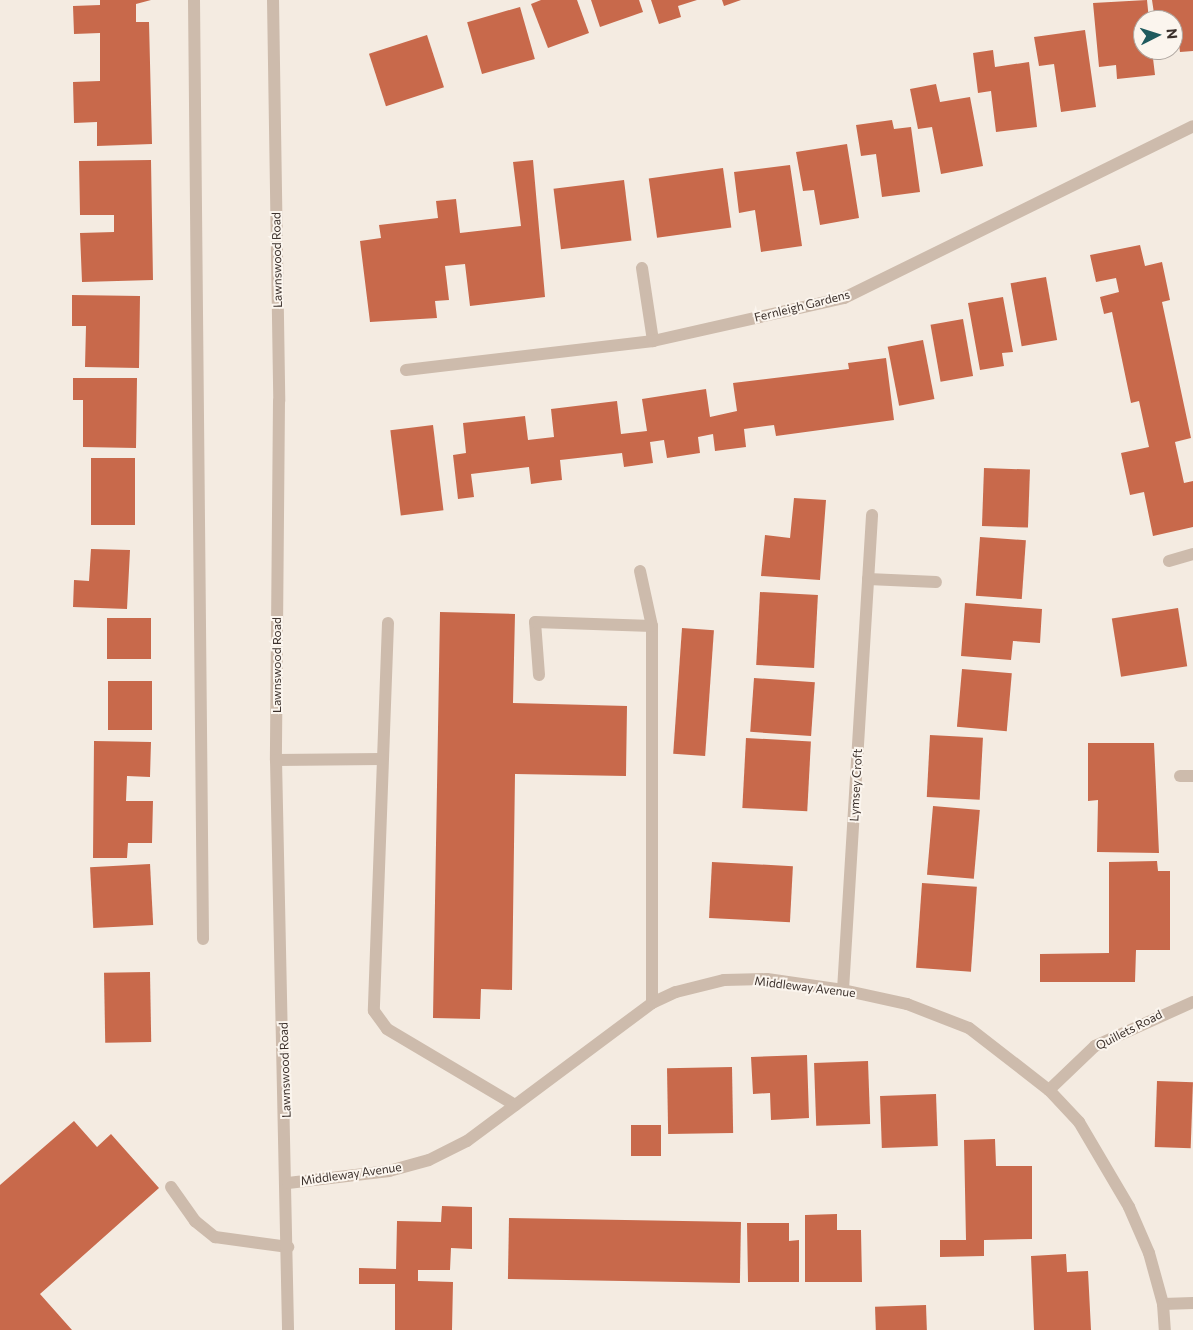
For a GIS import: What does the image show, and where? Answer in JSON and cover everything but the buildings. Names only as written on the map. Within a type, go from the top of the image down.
[{"type":"street","points":[[194,0],[203,939]]},
{"type":"street","name":"Lawnswood Road","points":[[274,0],[279,401],[276,760],[288,1183],[288,1330]]},
{"type":"street","name":"Fernleigh Gardens","points":[[406,370],[653,341],[844,298],[1193,126]]},
{"type":"street","points":[[642,268],[653,341]]},
{"type":"street","name":"Lymsey Croft","points":[[844,990],[872,515]]},
{"type":"street","points":[[1169,561],[1193,554]]},
{"type":"street","points":[[640,571],[652,626],[652,1003]]},
{"type":"street","points":[[868,580],[936,582]]},
{"type":"street","points":[[539,675],[534,622],[652,626]]},
{"type":"street","points":[[388,623],[381,759],[374,1011],[387,1029],[516,1105]]},
{"type":"street","points":[[276,760],[381,759]]},
{"type":"street","points":[[1180,776],[1193,776]]},
{"type":"street","name":"Middleway Avenue","points":[[288,1183],[389,1170],[429,1160],[467,1140],[652,1003],[724,980],[767,979],[844,990],[907,1004],[969,1028],[1049,1090],[1079,1122],[1129,1208],[1149,1253],[1163,1304],[1164,1330]]},
{"type":"street","name":"Quillets Road","points":[[1049,1090],[1094,1046],[1193,1002]]},
{"type":"street","points":[[171,1187],[195,1221],[215,1237],[288,1247]]},
{"type":"street","points":[[1163,1304],[1193,1303]]}]
